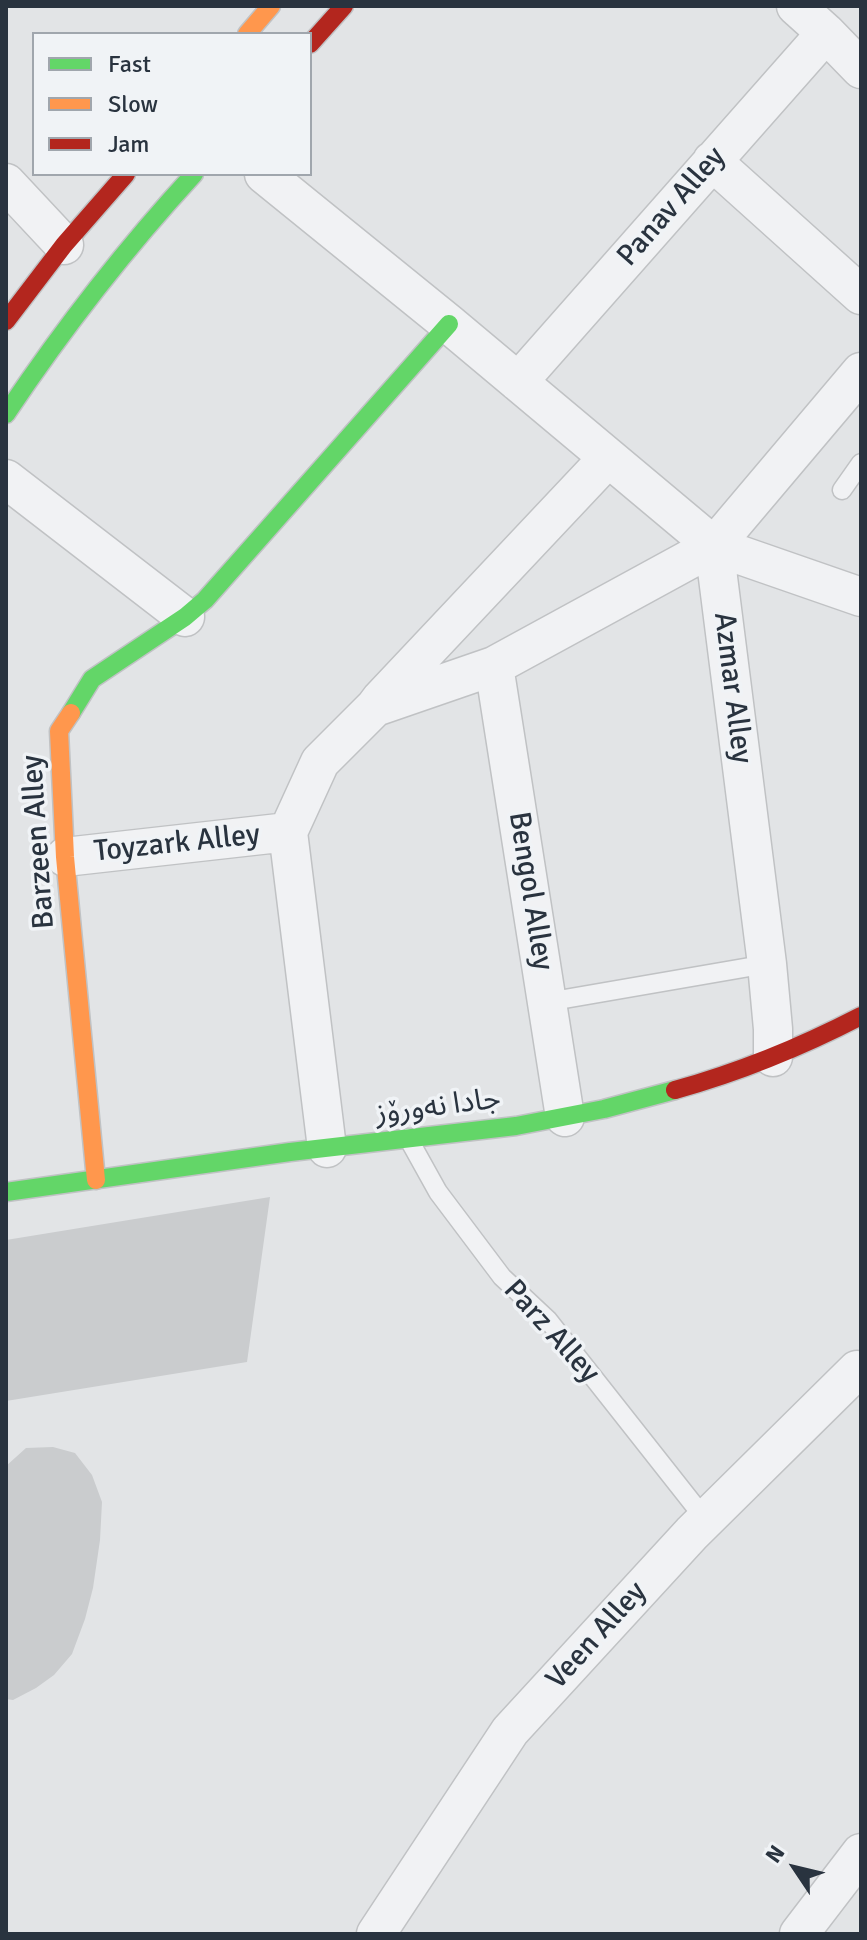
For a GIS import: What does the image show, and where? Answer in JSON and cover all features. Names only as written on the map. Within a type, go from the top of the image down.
[{"type":"street","points":[[249,32],[271,6]]},
{"type":"street","points":[[312,42],[344,6]]},
{"type":"street","points":[[796,6],[861,69]]},
{"type":"street","name":"Panav Alley","points":[[518,382],[826,33]]},
{"type":"street","points":[[712,161],[861,295]]},
{"type":"street","points":[[6,321],[64,245],[124,176]]},
{"type":"street","points":[[6,414],[117,261],[192,176]]},
{"type":"street","points":[[266,176],[714,546],[861,597]]},
{"type":"street","points":[[6,183],[64,245]]},
{"type":"street","name":"Barzeen Alley","points":[[96,1180],[65,857],[59,731],[92,679],[185,617],[205,600],[449,324]]},
{"type":"street","points":[[375,707],[494,666],[714,546],[861,372]]},
{"type":"street","points":[[327,1148],[288,832],[320,762],[608,458]]},
{"type":"street","points":[[6,479],[185,617]]},
{"type":"street","name":"Azmar Alley","points":[[714,546],[773,1029],[783,1053]]},
{"type":"street","name":"Bengol Alley","points":[[494,666],[565,1117]]},
{"type":"street","name":"Toyzark Alley","points":[[65,857],[288,832]]},
{"type":"street","name":"جادا نەورۆز","points":[[6,1192],[565,1117],[670,1091],[783,1053],[861,1016]]},
{"type":"street","points":[[783,1053],[818,1043],[840,1045]]},
{"type":"street","name":"Veen Alley","points":[[376,1934],[510,1731],[705,1519],[859,1371]]},
{"type":"street","points":[[799,1934],[861,1853]]},
{"type":"lane","points":[[842,490],[861,463]]},
{"type":"lane","points":[[547,1002],[767,964]]},
{"type":"lane","name":"Parz Alley","points":[[408,1138],[438,1192],[502,1277],[548,1320],[705,1519]]},
{"type":"building","points":[[270,1197],[247,1362],[6,1401],[6,1240]]},
{"type":"building","points":[[53,1447],[75,1453],[92,1475],[102,1502],[93,1588],[72,1654],[54,1675],[36,1688],[13,1700],[6,1699],[6,1466],[26,1448]]},
{"type":"traffic: fast","points":[[6,414],[96,290],[192,176]]},
{"type":"traffic: fast","points":[[71,713],[92,679],[185,617],[205,600],[449,324]]},
{"type":"traffic: fast","points":[[6,1192],[290,1152],[516,1126],[604,1109],[675,1090]]},
{"type":"traffic: slow","points":[[249,32],[271,6]]},
{"type":"traffic: slow","points":[[71,713],[59,731],[65,857],[96,1180]]},
{"type":"traffic: jam","points":[[312,42],[344,6]]},
{"type":"traffic: jam","points":[[6,321],[64,245],[124,176]]},
{"type":"traffic: jam","points":[[675,1090],[770,1058],[861,1016]]}]
